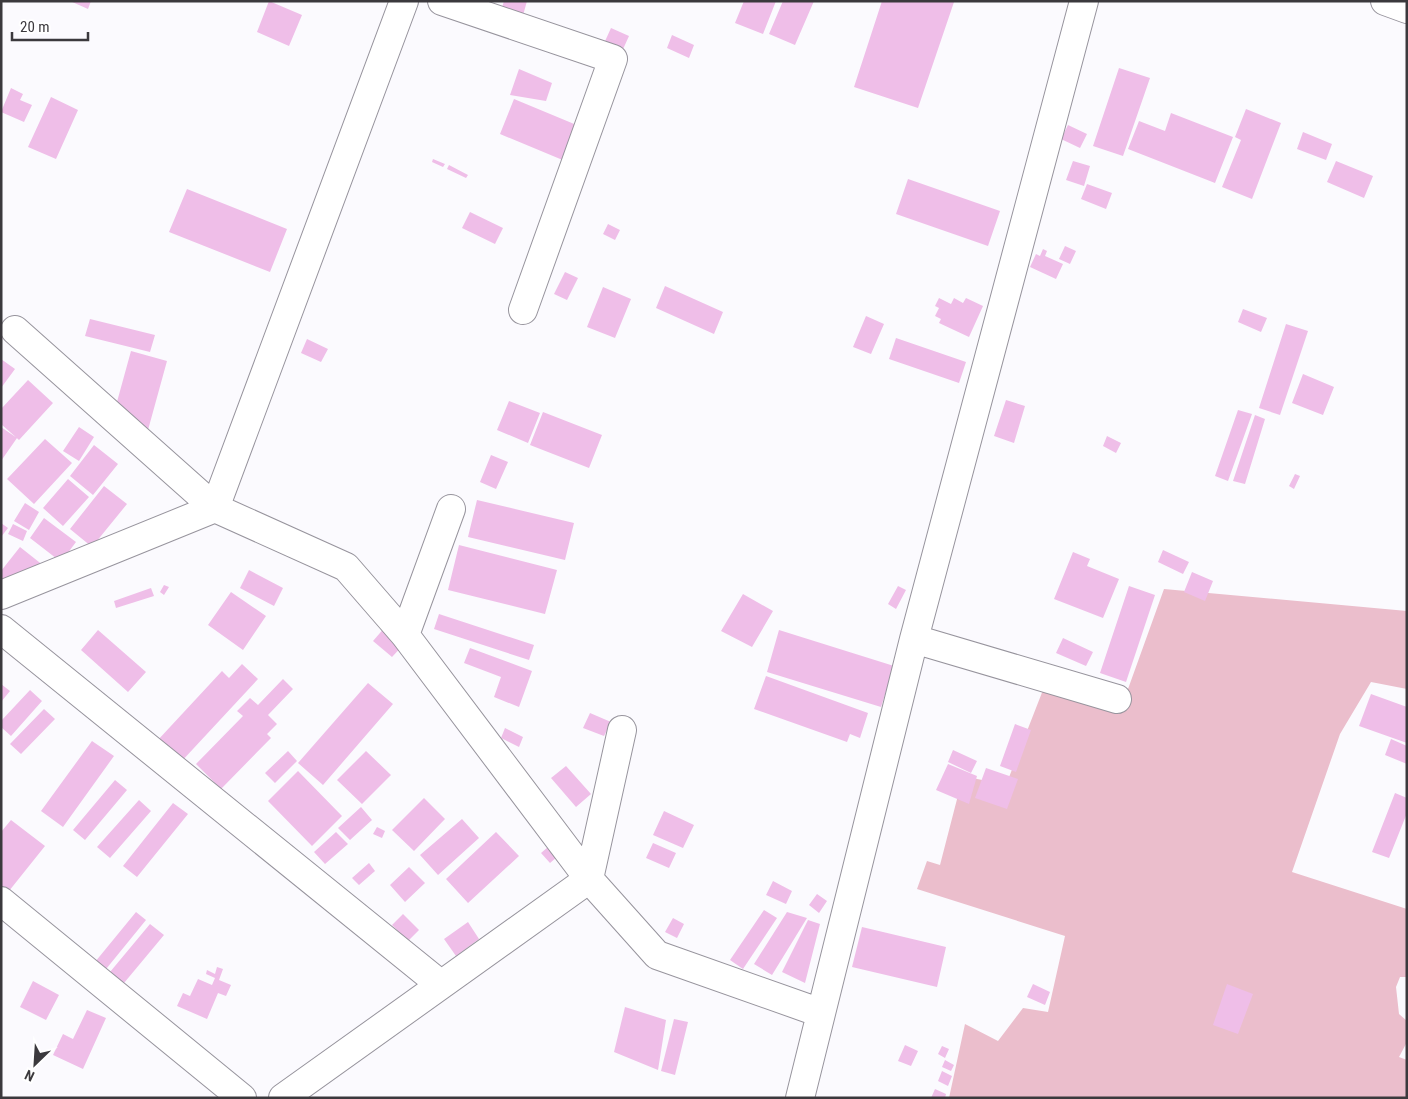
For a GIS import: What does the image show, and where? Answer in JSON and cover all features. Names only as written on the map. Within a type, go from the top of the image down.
[{"type":"street","points":[[1,596],[215,508],[404,1]]},
{"type":"street","points":[[442,1],[613,59],[522,310]]},
{"type":"street","points":[[800,1098],[914,639],[1084,1]]},
{"type":"street","points":[[1385,1],[1407,9]]},
{"type":"street","points":[[15,330],[215,508],[346,566],[405,635],[589,879],[657,955],[821,1013]]},
{"type":"street","points":[[405,635],[451,509]]},
{"type":"street","points":[[1,629],[440,984]]},
{"type":"street","points":[[914,639],[1117,700]]},
{"type":"street","points":[[283,1098],[589,879],[622,730]]},
{"type":"street","points":[[1,901],[242,1098]]},
{"type":"shaded area","points":[[1164,589],[1407,611],[1407,689],[1371,682],[1340,734],[1292,872],[1407,909],[1407,977],[1400,977],[1396,987],[1399,1014],[1407,1021],[1407,1042],[1399,1057],[1407,1060],[1407,1098],[949,1098],[965,1024],[998,1041],[1023,1008],[1048,1012],[1065,936],[917,889],[927,861],[940,865],[963,776],[1006,785],[1043,690],[1119,714]]},
{"type":"building","points":[[70,1],[91,1],[88,9]]},
{"type":"building","points":[[269,1],[302,15],[289,46],[257,32]]},
{"type":"building","points":[[504,1],[527,1],[522,19],[501,11]]},
{"type":"building","points":[[744,1],[776,1],[763,34],[735,23]]},
{"type":"building","points":[[783,1],[814,1],[795,45],[769,34]]},
{"type":"building","points":[[882,1],[954,2],[918,108],[854,87]]},
{"type":"building","points":[[611,28],[629,36],[619,58],[601,50]]},
{"type":"building","points":[[672,35],[694,45],[689,58],[667,48]]},
{"type":"building","points":[[1119,68],[1150,78],[1123,156],[1093,146]]},
{"type":"building","points":[[519,69],[552,83],[546,101],[510,95]]},
{"type":"building","points":[[11,88],[23,94],[20,100],[32,105],[24,122],[1,112]]},
{"type":"building","points":[[51,97],[78,110],[56,159],[28,147]]},
{"type":"building","points":[[514,99],[579,126],[565,161],[500,134]]},
{"type":"building","points":[[1246,109],[1281,123],[1252,199],[1222,187],[1241,140],[1235,137]]},
{"type":"building","points":[[1171,113],[1233,137],[1215,183],[1128,149],[1139,121],[1165,131]]},
{"type":"building","points":[[1068,125],[1087,134],[1080,148],[1061,139]]},
{"type":"building","points":[[1303,132],[1332,144],[1326,160],[1297,149]]},
{"type":"building","points":[[433,159],[445,164],[443,167],[432,162]]},
{"type":"building","points":[[1073,161],[1090,166],[1084,186],[1066,180]]},
{"type":"building","points":[[1336,161],[1373,176],[1364,198],[1327,182]]},
{"type":"building","points":[[449,165],[468,175],[466,178],[447,169]]},
{"type":"building","points":[[908,179],[1000,211],[988,246],[896,214]]},
{"type":"building","points":[[1087,184],[1112,193],[1106,209],[1081,199]]},
{"type":"building","points":[[187,189],[287,229],[270,272],[169,232]]},
{"type":"building","points":[[470,212],[503,228],[495,244],[462,228]]},
{"type":"building","points":[[608,224],[620,230],[615,240],[603,234]]},
{"type":"building","points":[[1065,246],[1076,251],[1070,264],[1059,259]]},
{"type":"building","points":[[1043,249],[1047,251],[1045,256],[1063,264],[1056,279],[1030,267],[1036,254],[1040,256]]},
{"type":"building","points":[[565,272],[578,278],[567,300],[554,294]]},
{"type":"building","points":[[665,286],[723,312],[714,334],[656,308]]},
{"type":"building","points":[[603,287],[631,299],[615,338],[587,327]]},
{"type":"building","points":[[939,298],[951,304],[954,298],[963,303],[966,298],[983,306],[969,337],[939,323],[941,319],[935,316],[939,308],[935,306]]},
{"type":"building","points":[[1243,309],[1267,318],[1261,332],[1238,322]]},
{"type":"building","points":[[866,316],[884,324],[871,354],[853,347]]},
{"type":"building","points":[[90,319],[155,335],[150,352],[85,336]]},
{"type":"building","points":[[1286,324],[1308,331],[1280,415],[1259,408]]},
{"type":"building","points":[[896,338],[966,362],[959,383],[889,359]]},
{"type":"building","points":[[307,339],[328,349],[321,362],[301,353]]},
{"type":"building","points":[[131,351],[167,361],[148,430],[112,420]]},
{"type":"building","points":[[1,359],[15,369],[1,388]]},
{"type":"building","points":[[1303,374],[1334,387],[1323,415],[1292,403]]},
{"type":"building","points":[[28,380],[53,403],[19,440],[1,424],[1,409]]},
{"type":"building","points":[[1006,400],[1025,406],[1014,443],[994,436]]},
{"type":"building","points":[[509,401],[540,413],[528,443],[497,430]]},
{"type":"building","points":[[1238,410],[1252,414],[1228,481],[1215,476]]},
{"type":"building","points":[[543,412],[602,435],[589,468],[530,445]]},
{"type":"building","points":[[1255,415],[1265,419],[1245,484],[1233,481]]},
{"type":"building","points":[[1,427],[17,438],[1,461]]},
{"type":"building","points":[[79,427],[94,437],[79,461],[63,451]]},
{"type":"building","points":[[1107,436],[1121,443],[1116,453],[1103,446]]},
{"type":"building","points":[[45,439],[72,463],[34,504],[7,479]]},
{"type":"building","points":[[94,445],[118,464],[93,495],[70,476]]},
{"type":"building","points":[[491,455],[508,462],[496,489],[480,482]]},
{"type":"building","points":[[1295,474],[1300,476],[1294,489],[1289,486]]},
{"type":"building","points":[[68,479],[89,497],[63,526],[43,508]]},
{"type":"building","points":[[104,486],[127,504],[92,547],[70,529]]},
{"type":"building","points":[[477,500],[574,523],[565,560],[468,537]]},
{"type":"building","points":[[25,503],[39,512],[29,530],[14,521]]},
{"type":"building","points":[[44,518],[76,542],[61,562],[30,538]]},
{"type":"building","points":[[1,523],[8,528],[1,537]]},
{"type":"building","points":[[13,524],[27,531],[23,541],[8,534]]},
{"type":"building","points":[[459,545],[557,570],[545,614],[448,590]]},
{"type":"building","points":[[20,547],[44,566],[1,591],[1,571]]},
{"type":"building","points":[[1163,550],[1189,562],[1183,574],[1158,562]]},
{"type":"building","points":[[1073,552],[1090,559],[1087,566],[1119,579],[1103,618],[1054,599]]},
{"type":"building","points":[[249,570],[283,588],[274,606],[240,588]]},
{"type":"building","points":[[1192,572],[1213,581],[1205,601],[1184,592]]},
{"type":"building","points":[[164,585],[169,587],[164,595],[160,592]]},
{"type":"building","points":[[898,586],[906,590],[896,609],[888,604]]},
{"type":"building","points":[[1129,586],[1155,595],[1126,682],[1100,673]]},
{"type":"building","points":[[151,588],[154,596],[116,608],[114,601]]},
{"type":"building","points":[[231,592],[266,616],[243,650],[208,625]]},
{"type":"building","points":[[743,594],[773,611],[752,647],[721,631]]},
{"type":"building","points":[[439,614],[534,645],[529,660],[434,629]]},
{"type":"building","points":[[386,626],[405,643],[392,657],[373,641]]},
{"type":"building","points":[[98,630],[146,672],[128,692],[81,650]]},
{"type":"building","points":[[779,630],[894,666],[881,707],[767,672]]},
{"type":"building","points":[[1063,638],[1093,652],[1086,666],[1056,653]]},
{"type":"building","points":[[470,648],[532,671],[519,707],[494,697],[501,677],[464,663]]},
{"type":"building","points":[[242,664],[258,679],[180,763],[157,741],[222,671],[229,678]]},
{"type":"building","points":[[766,676],[868,713],[860,738],[850,734],[847,742],[754,709]]},
{"type":"building","points":[[283,679],[293,689],[268,715],[277,724],[267,734],[271,738],[221,789],[196,764],[243,716],[237,711],[250,698],[258,705]]},
{"type":"building","points":[[368,683],[393,704],[323,785],[298,763]]},
{"type":"building","points":[[1,684],[10,691],[1,702]]},
{"type":"building","points":[[30,690],[42,701],[11,736],[1,727],[1,721]]},
{"type":"building","points":[[1371,694],[1407,707],[1407,743],[1359,726]]},
{"type":"building","points":[[44,709],[55,719],[21,754],[10,744]]},
{"type":"building","points":[[590,713],[611,722],[604,736],[583,728]]},
{"type":"building","points":[[1015,724],[1031,730],[1016,772],[1000,766]]},
{"type":"building","points":[[505,728],[523,737],[519,747],[501,738]]},
{"type":"building","points":[[1391,739],[1407,746],[1407,764],[1385,755]]},
{"type":"building","points":[[92,741],[114,756],[63,827],[41,811]]},
{"type":"building","points":[[953,750],[977,761],[971,773],[948,762]]},
{"type":"building","points":[[288,751],[297,761],[275,783],[265,773]]},
{"type":"building","points":[[366,751],[391,775],[362,804],[337,780]]},
{"type":"building","points":[[948,764],[977,776],[969,804],[936,790]]},
{"type":"building","points":[[566,766],[591,794],[576,807],[551,778]]},
{"type":"building","points":[[986,768],[1018,779],[1007,809],[975,798]]},
{"type":"building","points":[[298,771],[342,816],[312,846],[268,801]]},
{"type":"building","points":[[115,780],[127,790],[85,840],[73,830]]},
{"type":"building","points":[[1395,793],[1407,798],[1407,813],[1389,858],[1372,852]]},
{"type":"building","points":[[424,798],[445,819],[414,851],[392,830]]},
{"type":"building","points":[[139,800],[151,811],[110,858],[97,847]]},
{"type":"building","points":[[173,803],[188,814],[137,877],[123,866]]},
{"type":"building","points":[[361,807],[372,820],[350,840],[338,828]]},
{"type":"building","points":[[664,811],[694,825],[683,848],[653,835]]},
{"type":"building","points":[[462,819],[479,838],[438,875],[420,855]]},
{"type":"building","points":[[11,820],[45,846],[1,901],[1,832]]},
{"type":"building","points":[[377,827],[385,831],[382,838],[373,834]]},
{"type":"building","points":[[336,832],[348,844],[325,864],[314,852]]},
{"type":"building","points":[[496,832],[519,856],[468,903],[446,879]]},
{"type":"building","points":[[555,841],[564,851],[550,863],[541,853]]},
{"type":"building","points":[[653,843],[676,853],[669,868],[646,858]]},
{"type":"building","points":[[369,863],[375,871],[359,885],[352,878]]},
{"type":"building","points":[[409,867],[425,883],[405,902],[390,885]]},
{"type":"building","points":[[773,881],[792,891],[786,904],[766,895]]},
{"type":"building","points":[[817,894],[827,901],[819,913],[809,905]]},
{"type":"building","points":[[764,910],[777,918],[743,969],[730,960]]},
{"type":"building","points":[[136,912],[146,920],[102,974],[86,973]]},
{"type":"building","points":[[787,912],[807,918],[772,975],[754,964]]},
{"type":"building","points":[[403,914],[419,930],[408,941],[392,925]]},
{"type":"building","points":[[673,918],[684,924],[677,938],[665,932]]},
{"type":"building","points":[[808,920],[820,924],[805,983],[782,972]]},
{"type":"building","points":[[468,922],[479,939],[456,956],[444,939]]},
{"type":"building","points":[[150,924],[164,935],[114,995],[100,984]]},
{"type":"building","points":[[862,927],[946,947],[937,987],[852,967]]},
{"type":"building","points":[[217,967],[223,969],[219,980],[231,985],[226,996],[218,993],[207,1019],[177,1006],[183,993],[190,996],[198,979],[212,985],[215,978],[206,974],[207,970],[215,974]]},
{"type":"building","points":[[33,981],[59,995],[46,1020],[20,1007]]},
{"type":"building","points":[[1033,984],[1050,992],[1045,1005],[1027,997]]},
{"type":"building","points":[[1227,984],[1253,994],[1238,1034],[1213,1025]]},
{"type":"building","points":[[625,1007],[666,1020],[658,1070],[614,1052]]},
{"type":"building","points":[[87,1010],[106,1018],[83,1069],[53,1055],[63,1034],[73,1039]]},
{"type":"building","points":[[674,1019],[688,1022],[675,1075],[661,1071]]},
{"type":"building","points":[[905,1045],[918,1051],[911,1066],[898,1061]]},
{"type":"building","points":[[942,1046],[949,1049],[945,1058],[938,1054]]},
{"type":"building","points":[[945,1060],[954,1065],[951,1071],[942,1067]]},
{"type":"building","points":[[942,1071],[952,1076],[948,1086],[938,1081]]},
{"type":"building","points":[[935,1089],[946,1094],[945,1098],[931,1098]]}]
